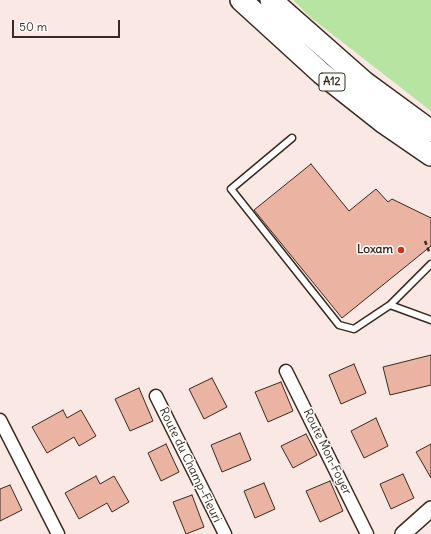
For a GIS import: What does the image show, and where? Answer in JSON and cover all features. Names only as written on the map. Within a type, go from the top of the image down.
[{"type":"highway","name":"A12","points":[[241,0],[321,73],[383,122],[431,155]]},
{"type":"highway","name":"A12","points":[[271,0],[346,67],[431,131]]},
{"type":"street","name":"Route Mon-Foyer","points":[[286,371],[367,534]]},
{"type":"street","name":"Route du Champ-Fleuri","points":[[156,396],[225,534]]},
{"type":"street","points":[[0,420],[58,534]]},
{"type":"street","points":[[403,534],[431,509]]},
{"type":"lane","points":[[292,138],[231,190],[339,325],[354,329],[390,305],[431,264]]},
{"type":"lane","points":[[390,305],[431,320]]},
{"type":"path","points":[[425,241],[431,257]]},
{"type":"green space","points":[[293,0],[431,0],[431,111],[310,17]]},
{"type":"building","points":[[311,164],[349,211],[376,189],[388,202],[392,199],[431,218],[431,246],[342,318],[254,210]]},
{"type":"building","points":[[431,355],[431,385],[390,395],[383,367]]},
{"type":"building","points":[[354,364],[366,393],[341,404],[329,375]]},
{"type":"building","points":[[212,378],[227,407],[204,419],[189,389]]},
{"type":"building","points":[[281,382],[293,411],[268,422],[255,392]]},
{"type":"building","points":[[139,388],[153,421],[130,431],[115,399]]},
{"type":"building","points":[[63,410],[67,418],[81,410],[96,436],[79,446],[74,437],[47,453],[32,427]]},
{"type":"building","points":[[376,418],[388,446],[364,458],[351,431]]},
{"type":"building","points":[[240,433],[251,460],[222,472],[211,445]]},
{"type":"building","points":[[306,434],[317,455],[293,468],[281,446]]},
{"type":"building","points":[[166,444],[179,472],[161,481],[148,453]]},
{"type":"building","points":[[431,444],[431,478],[416,452]]},
{"type":"building","points":[[403,474],[414,498],[391,509],[380,484]]},
{"type":"building","points":[[96,476],[100,484],[114,476],[129,502],[112,512],[107,503],[79,519],[65,493]]},
{"type":"building","points":[[330,481],[343,511],[320,522],[306,491]]},
{"type":"building","points":[[264,483],[275,509],[255,518],[244,491]]},
{"type":"building","points":[[10,485],[22,510],[0,521],[0,489]]},
{"type":"building","points":[[192,495],[204,527],[186,534],[173,502]]},
{"type":"place","name":"Loxam","points":[[401,250]]}]
